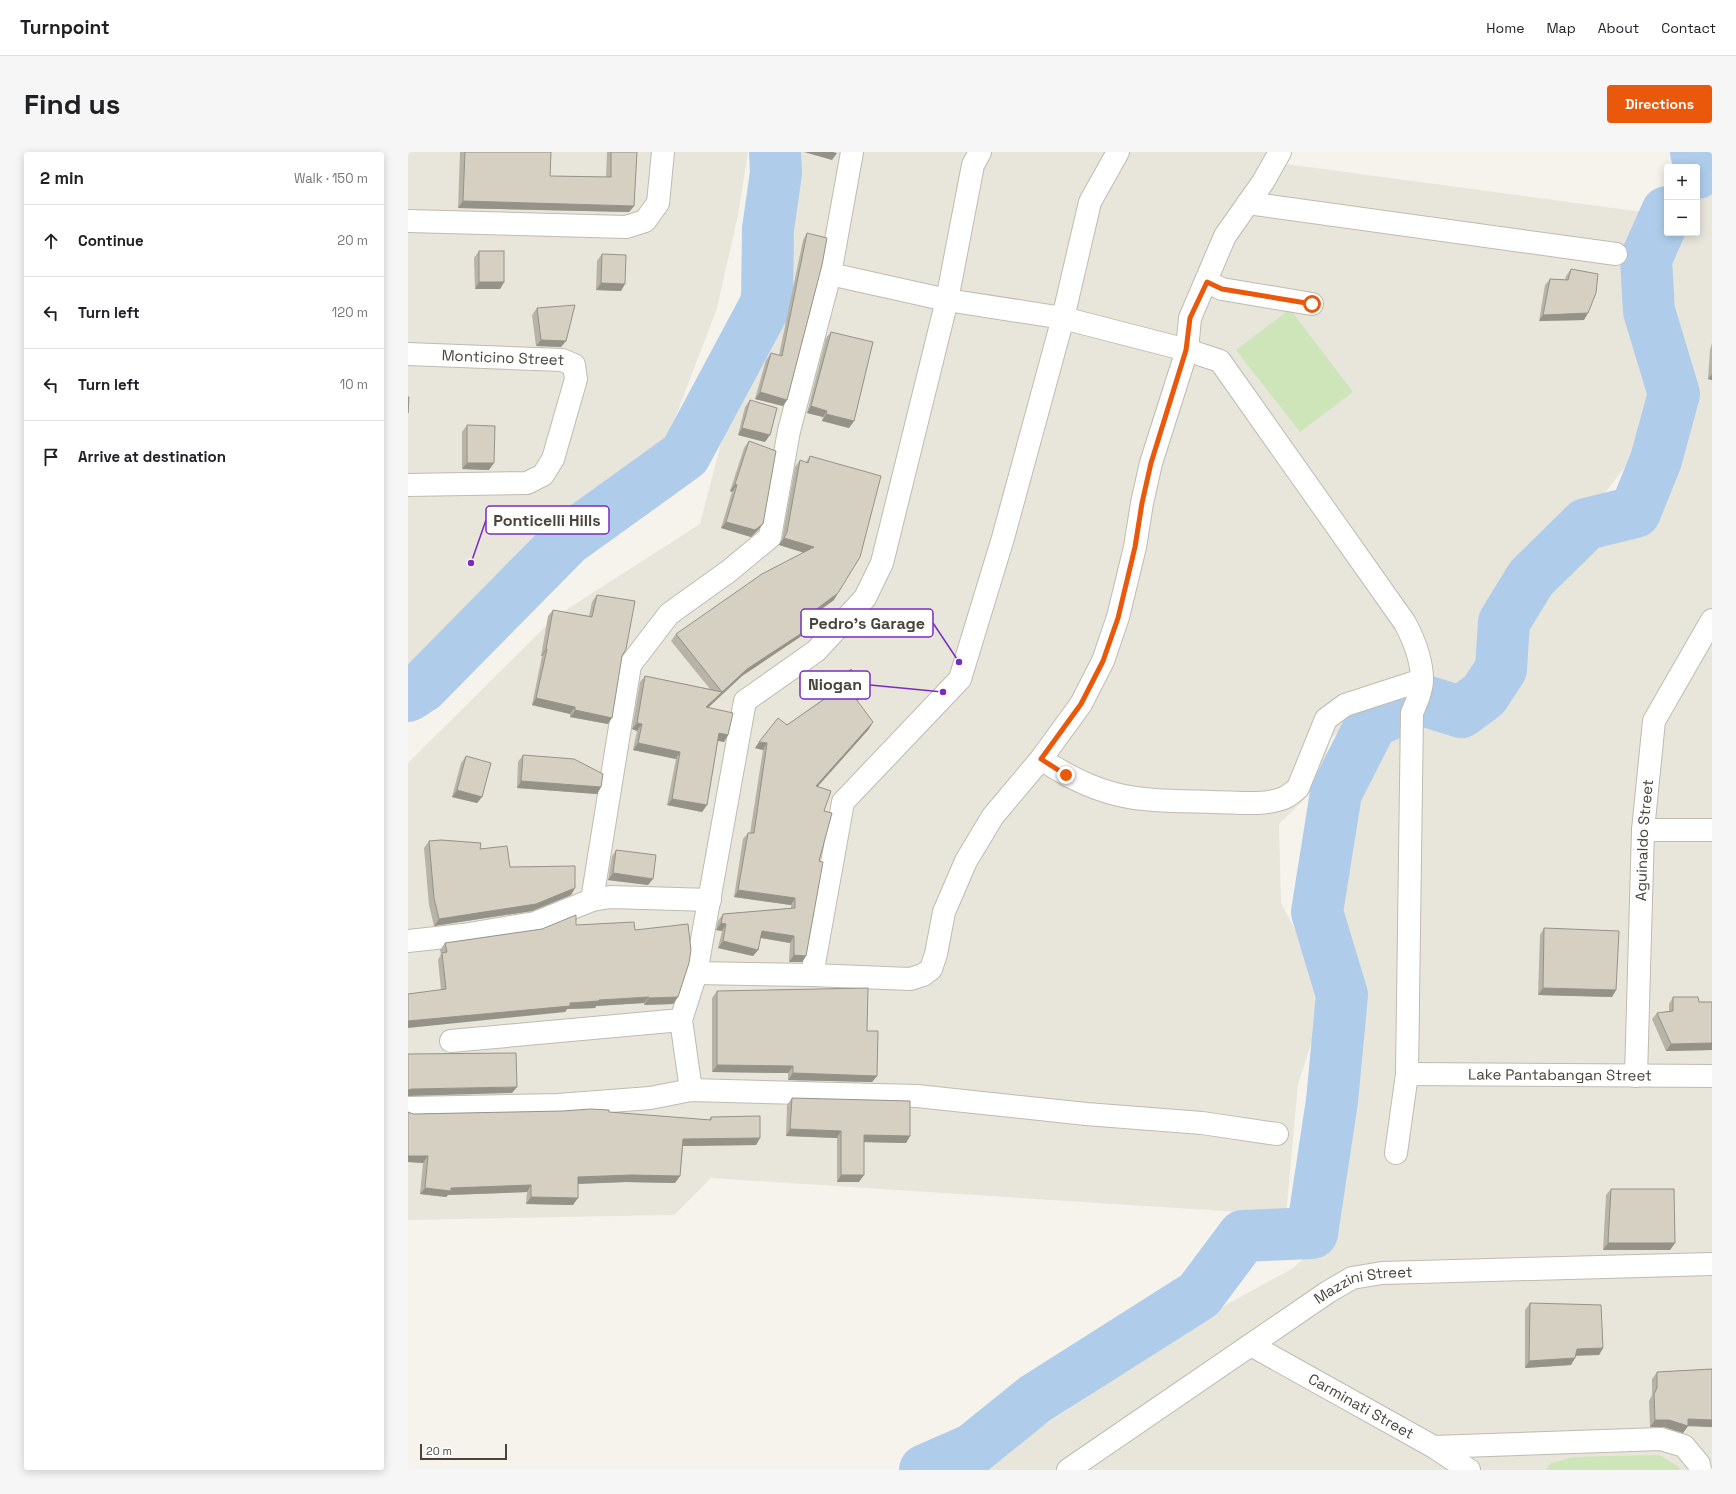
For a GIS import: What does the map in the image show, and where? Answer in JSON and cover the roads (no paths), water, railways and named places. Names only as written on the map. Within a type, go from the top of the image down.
[{"type":"street","points":[[408,221],[626,227],[645,221],[658,203],[663,152]]},
{"type":"street","points":[[592,900],[630,665],[669,614],[729,571],[770,537],[789,431],[830,274],[852,152]]},
{"type":"street","points":[[691,1090],[681,1020],[696,973],[745,701],[816,651],[865,598],[882,563],[947,300],[974,165],[980,152]]},
{"type":"street","points":[[812,975],[843,802],[960,679],[1003,538],[1063,318],[1090,202],[1118,152]]},
{"type":"street","points":[[696,973],[812,975],[910,979],[924,976],[931,969],[936,954],[944,912],[966,861],[993,816],[1041,759],[1081,704],[1103,661],[1118,618],[1135,547],[1142,503],[1151,463],[1186,350],[1190,318],[1207,282],[1225,236],[1263,182],[1280,152]]},
{"type":"street","points":[[1248,203],[1616,254]]},
{"type":"street","points":[[830,274],[947,300],[1063,318],[1186,350],[1220,361],[1405,623],[1413,639],[1419,657],[1421,686],[1412,713],[1407,1074],[1396,1153]]},
{"type":"street","points":[[1207,282],[1222,289],[1312,304]]},
{"type":"street","name":"Monticino Street","points":[[408,354],[562,360],[574,365],[576,379],[552,459],[543,475],[527,483],[413,490]]},
{"type":"street","name":"Aguinaldo Street","points":[[1636,1076],[1643,830],[1654,722],[1711,625]]},
{"type":"street","points":[[1041,759],[1066,775],[1090,786],[1115,794],[1144,800],[1250,803],[1280,800],[1290,795],[1298,788],[1326,719],[1345,705],[1421,686]]},
{"type":"street","points":[[1643,830],[1712,830]]},
{"type":"street","points":[[408,941],[463,935],[535,923],[592,900],[611,897],[710,900]]},
{"type":"street","points":[[451,1041],[681,1020]]},
{"type":"street","name":"Lake Pantabangan Street","points":[[1407,1074],[1712,1076]]},
{"type":"street","points":[[408,1108],[558,1105],[650,1098],[691,1090],[917,1096],[1086,1114],[1202,1123],[1277,1134]]},
{"type":"street","name":"Mazzini Street","points":[[1068,1470],[1251,1344],[1328,1292],[1352,1278],[1382,1273],[1712,1264]]},
{"type":"street","name":"Carminati Street","points":[[1251,1344],[1434,1447],[1470,1470]]},
{"type":"street","points":[[1434,1447],[1661,1439],[1684,1446],[1699,1464],[1700,1470]]},
{"type":"waterway","points":[[408,696],[422,687],[567,540],[685,455],[767,302],[768,229],[776,173],[775,152]]},
{"type":"waterway","points":[[1696,152],[1699,164]]},
{"type":"waterway","points":[[925,1470],[973,1449],[1035,1399],[1199,1295],[1243,1236],[1312,1233],[1332,1101],[1342,995],[1317,912],[1336,793],[1372,722],[1422,700],[1461,712],[1484,695],[1501,669],[1504,622],[1531,578],[1586,524],[1635,512],[1656,460],[1674,394],[1649,311],[1646,259],[1664,219]]},
{"type":"place","name":"Ponticelli Hills","points":[[471,563]]},
{"type":"place","name":"Pedro's Garage","points":[[959,662]]},
{"type":"place","name":"Niogan","points":[[943,692]]}]
